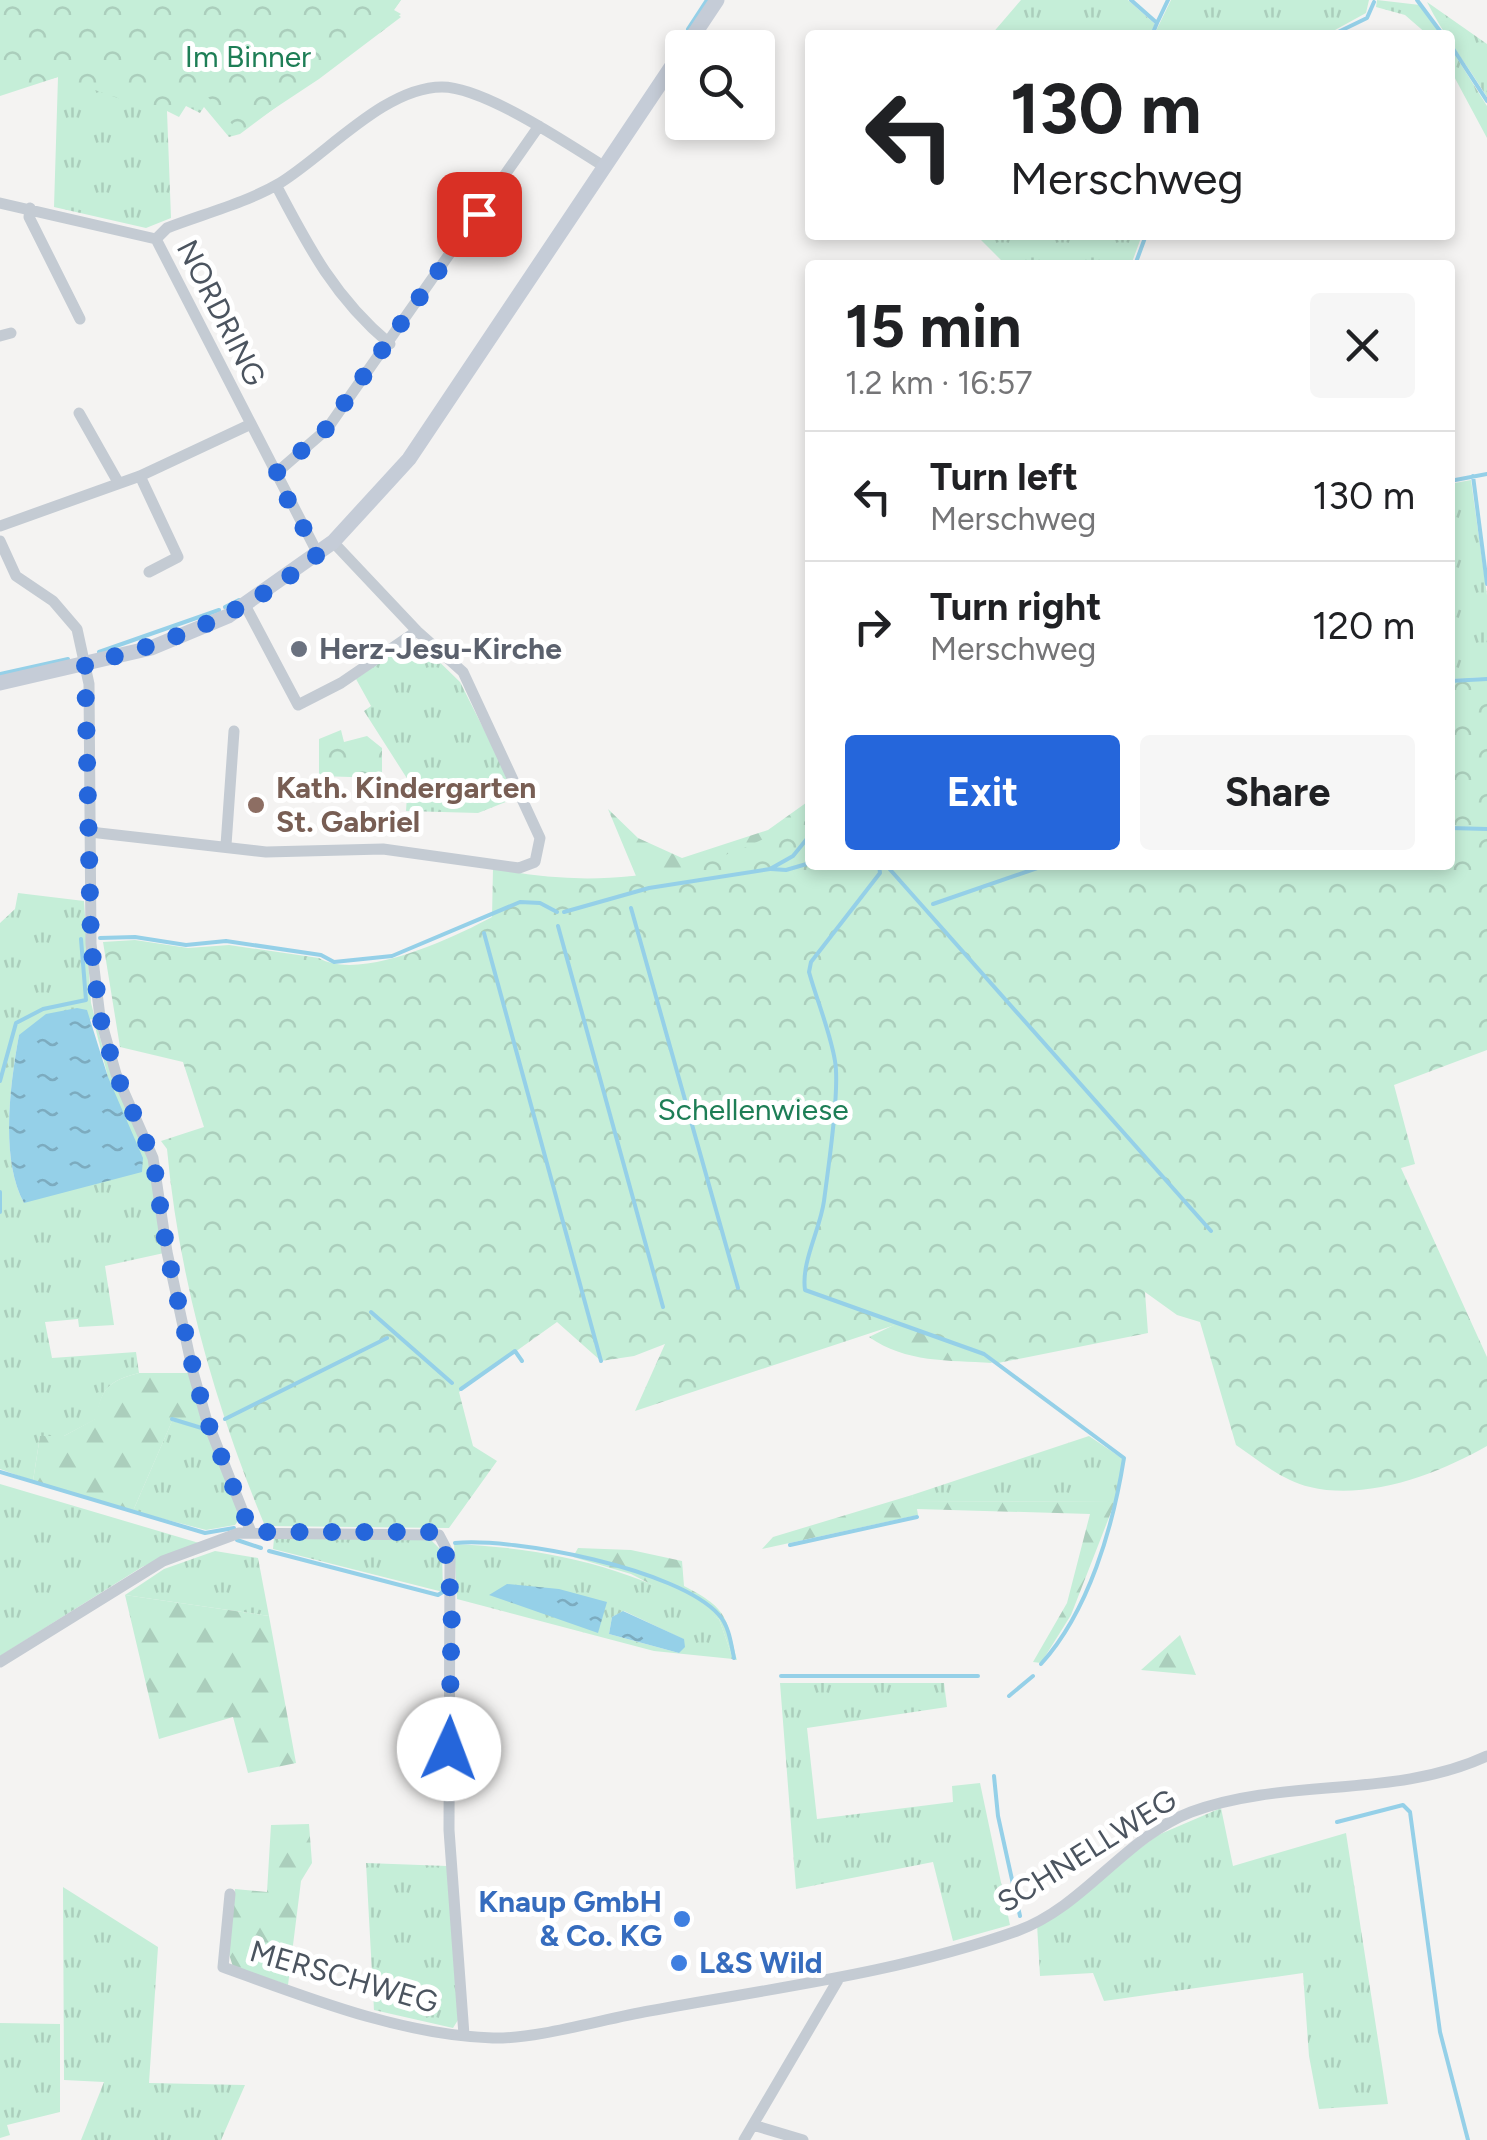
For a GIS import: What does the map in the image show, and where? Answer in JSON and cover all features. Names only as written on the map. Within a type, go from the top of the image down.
[{"type":"street","points":[[697,30],[717,0]]},
{"type":"street","points":[[0,683],[151,648],[246,607],[334,542],[408,458],[665,78]]},
{"type":"street","name":"NORDRING","points":[[318,554],[156,239],[167,228],[276,185],[393,101],[419,90],[454,88],[538,126],[605,167]]},
{"type":"street","points":[[274,475],[326,429],[390,344],[538,126]]},
{"type":"street","points":[[276,185],[310,250],[352,312],[390,344]]},
{"type":"street","points":[[0,203],[156,239]]},
{"type":"street","points":[[30,208],[29,218],[80,319]]},
{"type":"street","points":[[79,413],[118,482]]},
{"type":"street","points":[[0,526],[140,476],[249,425]]},
{"type":"street","points":[[140,476],[178,557],[149,572]]},
{"type":"street","points":[[0,541],[16,576],[66,612],[76,629],[85,664],[91,944],[100,1017],[116,1074],[153,1158],[167,1252],[206,1418],[251,1532]]},
{"type":"street","points":[[90,832],[162,844],[226,845],[266,852],[384,849],[519,868],[535,862],[540,838],[464,672],[417,631],[334,542]]},
{"type":"street","points":[[246,607],[298,706],[341,683],[417,631]]},
{"type":"street","points":[[226,845],[234,730]]},
{"type":"street","name":"MERSCHWEG","points":[[0,1662],[163,1561],[251,1532],[432,1532],[448,1548],[452,1656],[449,1830],[464,2035]]},
{"type":"street","name":"SCHNELLWEG","points":[[838,1980],[1021,1930],[1067,1900],[1156,1829],[1188,1813],[1256,1794],[1405,1778],[1487,1756]]},
{"type":"street","name":"MERSCHWEG","points":[[230,1894],[223,1967],[374,2016],[464,2035],[496,2038],[838,1980]]},
{"type":"street","points":[[744,2140],[838,1980]]},
{"type":"street","points":[[753,2125],[803,2140]]},
{"type":"green space","name":"Im Binner","points":[[0,0],[401,0],[394,10],[401,14],[240,134],[229,137],[204,107],[200,113],[186,106],[179,117],[167,111],[171,218],[146,228],[54,207],[58,77],[0,93]]},
{"type":"green space","name":"Im Binner","points":[[0,0],[401,0],[393,11],[401,17],[319,79],[239,132],[207,96],[166,109],[166,115],[58,77],[0,96]]},
{"type":"green space","points":[[1021,0],[1128,0],[1155,24],[1152,30],[995,30]]},
{"type":"green space","points":[[1171,0],[1369,0],[1366,13],[1335,30],[1156,30]]},
{"type":"green space","points":[[1377,0],[1420,5],[1438,30],[1422,30],[1405,15],[1376,7]]},
{"type":"green space","points":[[1427,2],[1487,44],[1487,97],[1455,49],[1455,30],[1443,30]]},
{"type":"green space","points":[[1455,55],[1487,106],[1487,138],[1455,78]]},
{"type":"green space","points":[[981,240],[1140,240],[1133,260],[1001,260]]},
{"type":"green space","points":[[1471,480],[1487,595],[1487,677],[1455,679],[1455,483]]},
{"type":"green space","points":[[410,640],[418,641],[460,682],[518,797],[478,813],[406,811],[408,780],[364,711],[371,706],[356,679]]},
{"type":"green space","name":"Schellenwiese","points":[[1487,677],[1487,1050],[1394,1085],[1415,1164],[1401,1168],[1487,1357],[1487,1446],[1424,1475],[1378,1488],[1332,1490],[1290,1480],[1236,1445],[1200,1322],[1177,1315],[1145,1292],[1148,1333],[998,1363],[984,1352],[901,1323],[635,1411],[665,1344],[634,1356],[601,1361],[557,1322],[459,1392],[473,1446],[497,1461],[449,1528],[265,1526],[230,1435],[202,1341],[180,1246],[167,1149],[161,1141],[204,1127],[183,1062],[120,1047],[103,942],[135,940],[188,948],[229,945],[336,964],[381,961],[431,946],[492,917],[493,868],[575,878],[657,873],[737,851],[805,815],[805,870],[1455,870],[1455,679]]},
{"type":"green space","points":[[341,730],[344,742],[367,736],[382,748],[382,778],[319,776],[319,739]]},
{"type":"green space","points":[[805,804],[805,862],[564,909],[526,875],[592,881],[636,876],[608,809],[638,838],[682,858],[768,830]]},
{"type":"green space","points":[[18,893],[84,901],[91,1003],[102,1045],[151,1162],[164,1253],[105,1266],[114,1325],[79,1327],[78,1319],[45,1322],[52,1358],[136,1352],[139,1373],[108,1387],[96,1419],[64,1436],[40,1436],[33,1481],[0,1469],[0,923],[15,909]],"holes":[[[93,1019],[108,1077],[24,1203],[9,1144],[10,1099],[19,1035]]]},
{"type":"green space","points":[[809,1257],[984,1352],[992,1363],[913,1356],[869,1337],[894,1325]]},
{"type":"green space","points":[[139,1373],[191,1373],[206,1427],[173,1419],[133,1511],[33,1481],[40,1436],[64,1436],[95,1419],[108,1387]]},
{"type":"green space","points":[[172,1421],[207,1430],[241,1517],[235,1525],[206,1530],[133,1511]]},
{"type":"green space","points":[[1089,1436],[1123,1459],[1115,1502],[913,1501],[912,1495]]},
{"type":"green space","points":[[0,1484],[199,1543],[142,1567],[0,1656]]},
{"type":"green space","points":[[912,1495],[914,1501],[1115,1502],[1071,1615],[1041,1663],[1033,1662],[1067,1603],[1090,1514],[917,1509],[918,1515],[762,1549],[773,1537]]},
{"type":"green space","points":[[428,1537],[442,1551],[443,1592],[273,1549],[274,1539]]},
{"type":"green space","points":[[454,1544],[558,1556],[656,1586],[719,1619],[733,1659],[654,1651],[457,1599]],"holes":[[[624,1611],[683,1639],[679,1653],[609,1634],[612,1617]]]},
{"type":"green space","points":[[578,1548],[631,1550],[682,1561],[684,1586],[722,1614],[737,1660],[733,1659],[719,1619],[631,1574],[573,1557]]},
{"type":"green space","points":[[215,1551],[258,1558],[269,1616],[125,1595],[164,1569]]},
{"type":"green space","points":[[125,1595],[269,1616],[296,1763],[248,1773],[233,1717],[159,1739]]},
{"type":"green space","points":[[1180,1635],[1196,1675],[1141,1670]]},
{"type":"green space","points":[[780,1683],[944,1683],[947,1707],[807,1728],[817,1819],[953,1802],[952,1786],[980,1783],[1010,1925],[953,1941],[933,1862],[796,1889]]},
{"type":"green space","points":[[1221,1808],[1233,1866],[1346,1833],[1388,2104],[1319,2109],[1309,2056],[1303,1973],[1104,2001],[1093,1973],[1040,1976],[1037,1924],[1158,1835]]},
{"type":"green space","points":[[309,1824],[312,1863],[301,1881],[288,1985],[233,1967],[229,1954],[235,1889],[267,1892],[271,1825]]},
{"type":"green space","points":[[366,1863],[447,1866],[458,2020],[453,2028],[374,2010]]},
{"type":"green space","points":[[63,1887],[158,1947],[149,2083],[245,2085],[221,2140],[81,2140],[104,2082],[64,2080]]},
{"type":"green space","points":[[0,2023],[60,2024],[60,2112],[7,2125],[10,2135],[0,2138]]},
{"type":"water","points":[[87,1010],[108,1077],[143,1158],[142,1172],[24,1203],[9,1144],[10,1099],[19,1035],[46,1014]]},
{"type":"water","points":[[507,1584],[559,1589],[607,1602],[598,1633],[489,1595]]},
{"type":"water","points":[[623,1611],[684,1639],[685,1647],[679,1653],[609,1634],[612,1617]]},
{"type":"waterway","points":[[688,29],[707,0]]},
{"type":"waterway","points":[[1131,0],[1157,23],[1154,30]]},
{"type":"waterway","points":[[1157,23],[1168,0]]},
{"type":"waterway","points":[[1417,0],[1439,30]]},
{"type":"waterway","points":[[1342,30],[1367,18],[1374,2]]},
{"type":"waterway","points":[[1455,52],[1487,101]]},
{"type":"waterway","points":[[1137,260],[1144,240]]},
{"type":"waterway","points":[[1455,480],[1487,474]]},
{"type":"waterway","points":[[1473,476],[1487,584]]},
{"type":"waterway","points":[[225,607],[239,600]]},
{"type":"waterway","points":[[99,652],[219,610]]},
{"type":"waterway","points":[[0,674],[68,659]]},
{"type":"waterway","points":[[1455,681],[1487,679]]},
{"type":"waterway","points":[[1455,828],[1487,829]]},
{"type":"waterway","points":[[564,912],[649,888],[770,869],[793,856],[805,841]]},
{"type":"waterway","points":[[771,869],[805,864]]},
{"type":"waterway","points":[[880,870],[811,962],[809,972],[833,1050],[836,1090],[824,1201],[806,1268],[805,1290],[984,1354],[1124,1458],[1096,1567],[1073,1619],[1041,1664]]},
{"type":"waterway","points":[[890,870],[1211,1231]]},
{"type":"waterway","points":[[933,904],[1032,870]]},
{"type":"waterway","points":[[100,938],[135,937],[186,945],[226,941],[321,955],[334,962],[392,956],[520,902],[540,903],[557,912]]},
{"type":"waterway","points":[[631,908],[738,1288]]},
{"type":"waterway","points":[[558,926],[663,1307]]},
{"type":"waterway","points":[[484,933],[601,1361]]},
{"type":"waterway","points":[[0,1081],[16,1023],[43,1009],[86,1000],[81,939]]},
{"type":"waterway","points":[[0,1192],[0,1212]]},
{"type":"waterway","points":[[371,1312],[452,1383]]},
{"type":"waterway","points":[[225,1419],[387,1338]]},
{"type":"waterway","points":[[461,1389],[515,1351],[522,1361]]},
{"type":"waterway","points":[[172,1419],[205,1429]]},
{"type":"waterway","points":[[0,1472],[205,1533],[234,1528]]},
{"type":"waterway","points":[[790,1545],[917,1517]]},
{"type":"waterway","points":[[237,1540],[261,1548]]},
{"type":"waterway","points":[[455,1543],[481,1542],[553,1551],[633,1570],[669,1584],[699,1598],[719,1615],[734,1658]]},
{"type":"waterway","points":[[269,1551],[438,1595],[446,1590]]},
{"type":"waterway","points":[[781,1676],[978,1676]]},
{"type":"waterway","points":[[1009,1696],[1033,1676]]},
{"type":"waterway","points":[[994,1776],[998,1816],[1020,1916]]},
{"type":"waterway","points":[[1337,1822],[1403,1805],[1410,1812],[1440,2032],[1468,2140]]},
{"type":"place","name":"Herz-Jesu-Kirche","points":[[299,649]]},
{"type":"place","name":"Kath. Kindergarten St. Gabriel","points":[[256,805]]},
{"type":"place","name":"Knaup GmbH & Co. KG","points":[[682,1919]]},
{"type":"place","name":"L&S Wild","points":[[679,1963]]},
{"type":"route","points":[[449,1749],[452,1605],[450,1556],[444,1540],[432,1532],[251,1532],[246,1510],[206,1418],[167,1252],[153,1158],[116,1074],[94,983],[89,684],[85,664],[151,648],[228,616],[318,554],[274,475],[326,429],[479,214]]}]
